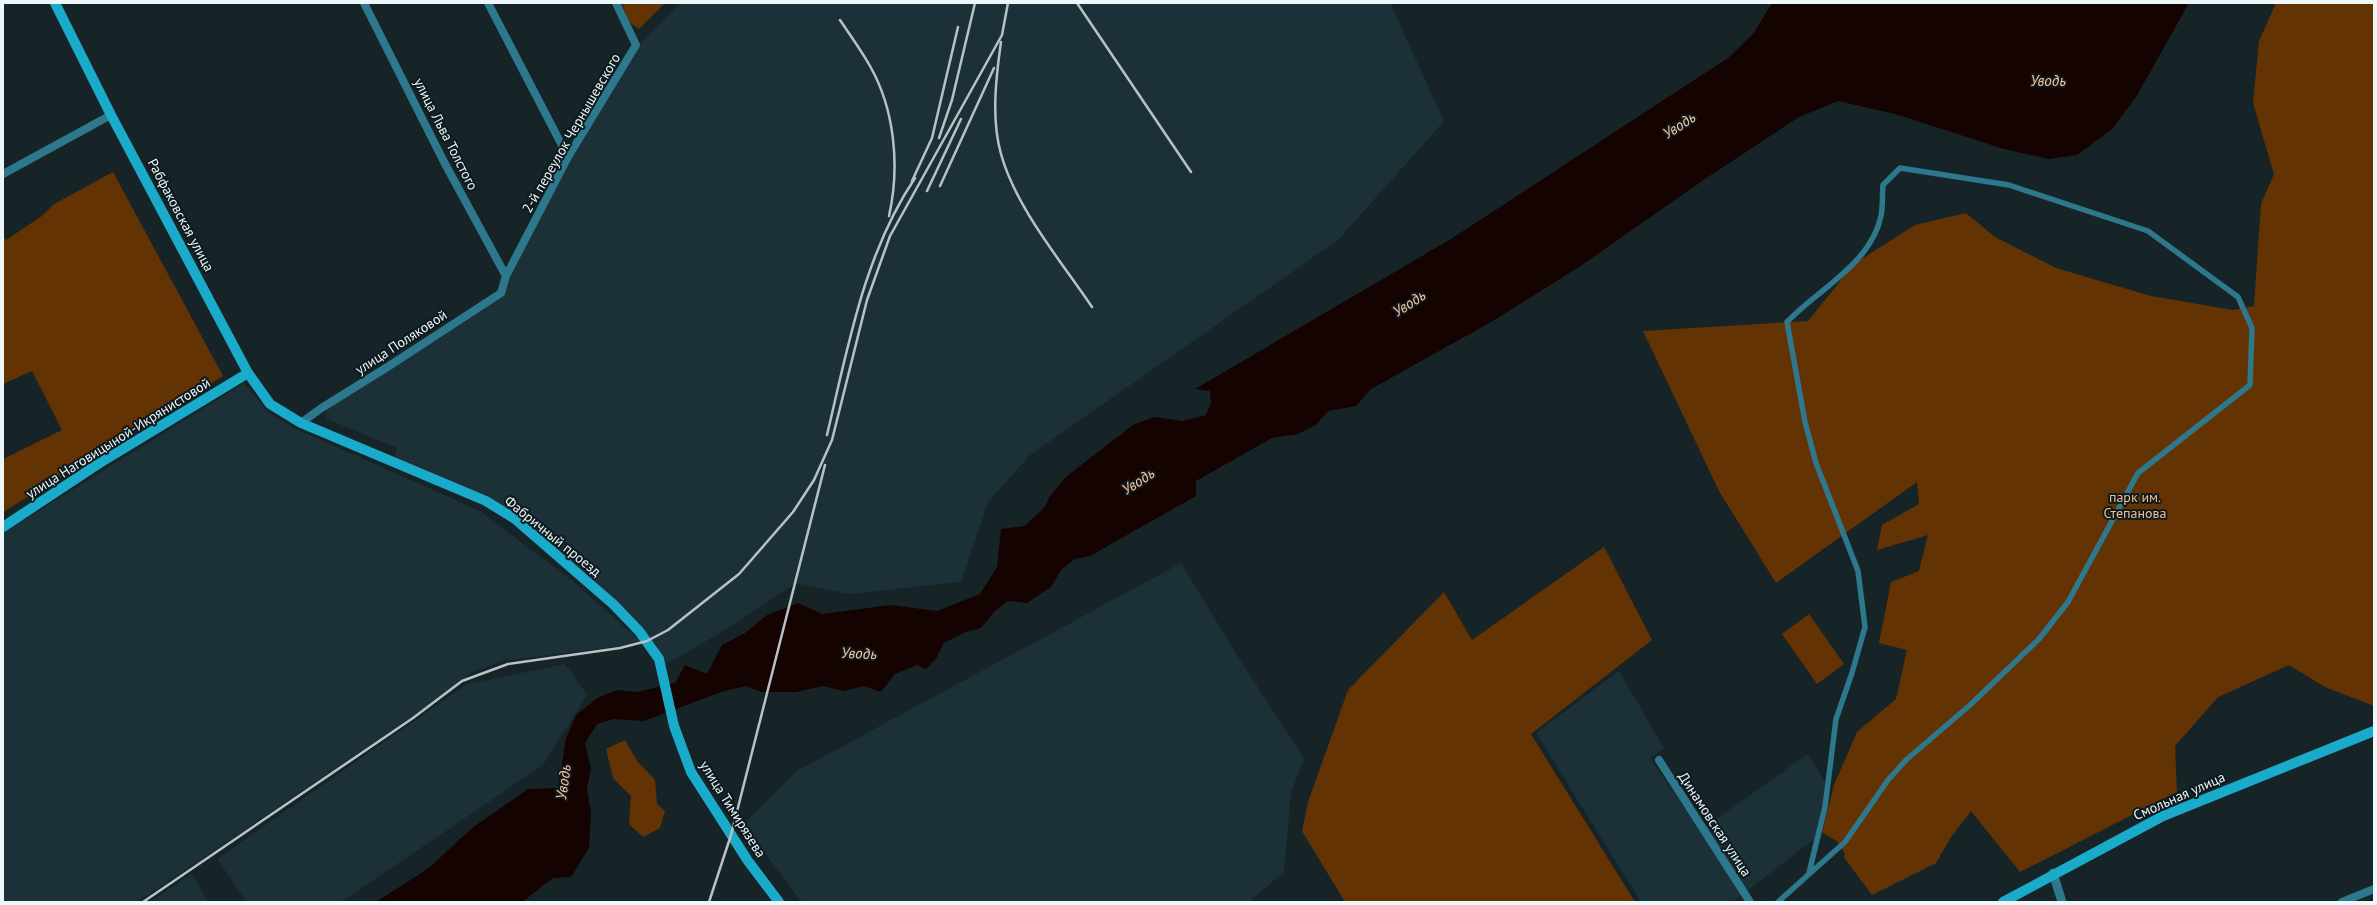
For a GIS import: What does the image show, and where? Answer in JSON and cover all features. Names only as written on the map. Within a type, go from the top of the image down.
[{"type":"main road","name":"Рабфаковская улица","points":[[55,3],[111,115],[248,373],[270,404],[301,423]]},
{"type":"main road","name":"улица Наговицыной-Икрянистовой","points":[[3,527],[98,464],[248,373]]},
{"type":"main road","name":"Фабричный проезд","points":[[301,423],[461,489],[486,501],[515,519],[589,582],[639,630],[659,659],[664,675],[674,726]]},
{"type":"main road","name":"улица Тимирязева","points":[[674,726],[691,772],[751,865],[779,902]]},
{"type":"main road","name":"Смольная улица","points":[[2003,902],[2053,873],[2163,816],[2374,731]]},
{"type":"street","name":"улица Льва Толстого","points":[[364,3],[444,162],[506,276]]},
{"type":"street","points":[[488,3],[568,157]]},
{"type":"street","name":"2-й переулок Чернышевского","points":[[506,276],[568,157],[636,45],[616,3]]},
{"type":"street","points":[[3,174],[111,115]]},
{"type":"street","points":[[1778,902],[1845,842],[1888,780],[1906,760],[1970,705],[2039,639],[2068,602],[2138,472],[2250,385],[2252,328],[2238,297],[2148,231],[2009,185],[1900,168],[1883,185],[1881,217],[1867,248],[1847,269],[1787,322],[1805,422],[1816,463],[1858,571],[1864,627],[1852,673],[1836,719],[1825,807],[1809,873]]},
{"type":"street","name":"улица Поляковой","points":[[301,423],[320,409],[501,293],[506,276]]},
{"type":"street","name":"Динамовская улица","points":[[1659,760],[1750,902]]},
{"type":"street","points":[[2053,873],[2062,902]]},
{"type":"street","points":[[2342,902],[2374,889]]},
{"type":"shaded area","points":[[680,3],[1390,3],[1444,121],[1338,240],[1030,455],[988,502],[961,582],[849,594],[796,583],[720,633],[666,664],[657,647],[644,632],[512,515],[394,460],[397,448],[327,419],[326,408],[502,294],[508,277],[570,158],[638,46]]},
{"type":"shaded area","points":[[244,383],[267,411],[292,427],[480,511],[574,582],[640,641],[621,646],[501,661],[471,673],[413,716],[138,902],[3,902],[3,533]]},
{"type":"shaded area","points":[[1181,563],[1240,660],[1304,758],[1291,793],[1284,872],[1249,902],[802,902],[743,824],[797,771]]},
{"type":"shaded area","points":[[565,664],[587,695],[543,765],[341,902],[247,902],[217,859],[467,684]]},
{"type":"shaded area","points":[[1619,671],[1664,748],[1650,758],[1700,831],[1808,754],[1828,787],[1816,838],[1732,902],[1641,902],[1536,733]]},
{"type":"shaded area","points":[[191,874],[209,902],[150,902]]},
{"type":"green space","points":[[622,3],[665,3],[639,29],[629,22]]},
{"type":"green space","name":"парк им. Степанова","points":[[2276,3],[2374,3],[2374,706],[2325,687],[2289,665],[2218,697],[2175,746],[2177,792],[2020,872],[1971,811],[1951,837],[1936,863],[1872,895],[1843,856],[1845,854],[1838,842],[1822,832],[1834,785],[1857,732],[1896,699],[1907,650],[1879,643],[1891,582],[1919,571],[1928,535],[1877,550],[1882,525],[1919,504],[1917,482],[1776,583],[1719,491],[1643,331],[1808,321],[1854,264],[1915,225],[1966,213],[1995,237],[2056,268],[2151,296],[2233,310],[2254,306],[2261,204],[2274,174],[2253,103],[2259,41]]},
{"type":"green space","points":[[113,172],[223,376],[3,512],[3,459],[62,430],[32,371],[3,384],[3,235],[6,240],[42,216],[54,204]]},
{"type":"green space","points":[[1604,547],[1652,640],[1531,734],[1635,902],[1345,902],[1302,831],[1308,802],[1348,690],[1444,592],[1472,640]]},
{"type":"green space","points":[[1809,614],[1844,664],[1817,684],[1782,634]]},
{"type":"green space","points":[[625,740],[637,761],[655,780],[657,804],[665,811],[660,828],[643,837],[629,824],[631,796],[613,778],[606,749]]},
{"type":"water","name":"Уводь","points":[[1772,3],[2189,3],[2136,97],[2112,129],[2077,155],[2049,159],[2004,149],[1895,114],[1838,101],[1799,117],[1705,179],[1579,267],[1493,321],[1371,389],[1356,406],[1328,411],[1316,425],[1298,434],[1272,438],[1196,481],[1196,496],[1090,556],[1075,559],[1062,569],[1051,587],[1027,603],[1008,601],[995,611],[981,628],[966,632],[944,643],[936,659],[926,669],[917,665],[895,674],[881,692],[864,686],[843,691],[823,686],[796,692],[761,692],[746,686],[724,691],[644,721],[613,719],[597,724],[585,743],[591,769],[587,789],[591,813],[589,848],[571,877],[553,878],[522,902],[376,902],[429,868],[472,828],[528,789],[558,788],[566,738],[576,715],[597,698],[617,690],[637,692],[675,683],[685,665],[707,674],[722,645],[745,633],[767,615],[798,603],[822,614],[891,605],[937,611],[980,594],[997,567],[1001,529],[1024,526],[1044,508],[1050,496],[1067,476],[1133,425],[1154,417],[1183,421],[1206,415],[1211,403],[1210,391],[1195,389],[1451,239],[1728,58],[1753,34]]},
{"type":"railway","points":[[939,138],[952,100],[975,3]]},
{"type":"railway","points":[[143,902],[413,718],[462,681],[508,664],[620,648],[647,641],[668,630],[739,574],[793,512],[814,480],[832,440],[867,300],[890,236],[1002,35],[1008,3]]},
{"type":"railway","points":[[1077,3],[1191,172]]},
{"type":"railway","points":[[840,20],[870,66],[885,101],[890,120],[893,139],[894,178],[889,216]]},
{"type":"railway","points":[[912,181],[932,138],[958,27]]},
{"type":"railway","points":[[1001,42],[995,98],[996,127],[1001,154],[1008,174],[1028,214],[1040,234],[1092,307]]},
{"type":"railway","points":[[940,186],[994,68]]},
{"type":"railway","points":[[927,191],[961,119]]},
{"type":"railway","points":[[827,435],[851,335],[870,270],[897,207],[915,178]]},
{"type":"railway","points":[[709,902],[731,835],[825,465]]}]
